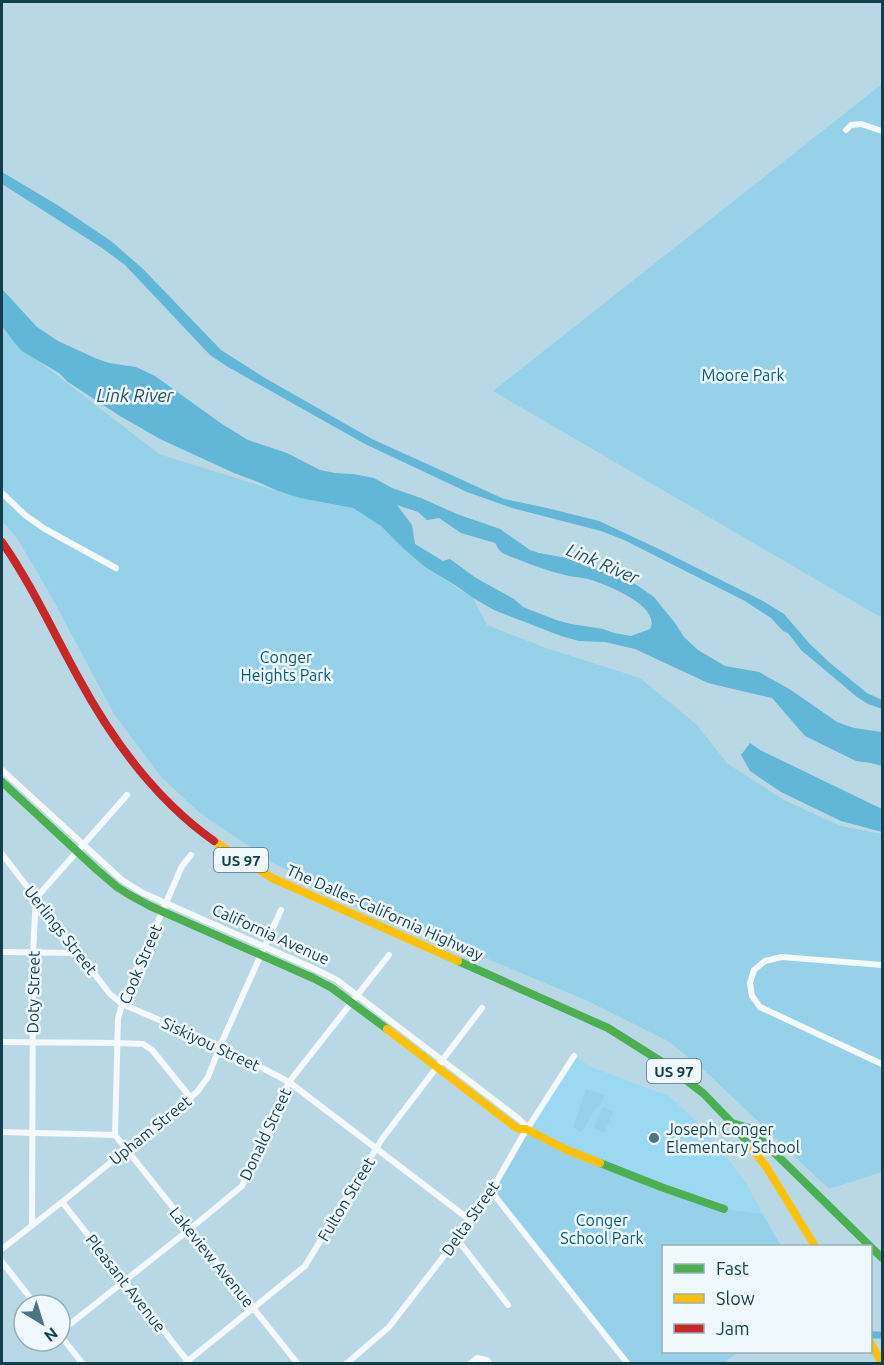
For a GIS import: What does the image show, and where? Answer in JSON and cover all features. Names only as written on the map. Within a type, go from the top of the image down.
[{"type":"main road","name":"The Dalles-California Highway","points":[[2,542],[30,587],[87,694],[111,733],[150,784],[197,829],[272,878],[608,1028],[662,1062],[703,1093],[732,1123],[767,1168],[814,1245]]},
{"type":"main road","name":"California Avenue","points":[[2,782],[80,848],[117,887],[139,901],[164,907],[263,951],[355,998],[440,1064],[514,1126],[526,1129],[567,1150],[724,1209]]},
{"type":"main road","points":[[732,1123],[750,1128],[869,1245]]},
{"type":"main road","points":[[872,1346],[882,1363]]},
{"type":"street","points":[[846,130],[851,125],[861,124],[882,131]]},
{"type":"street","points":[[2,493],[25,515],[116,568]]},
{"type":"street","name":"California Avenue","points":[[2,770],[80,848]]},
{"type":"street","points":[[36,898],[127,795]]},
{"type":"street","name":"Uerlings Street","points":[[2,854],[78,953],[110,993],[122,1004]]},
{"type":"street","name":"Cook Street","points":[[115,1135],[118,1019],[122,1004],[182,866],[191,855]]},
{"type":"street","name":"Doty Street","points":[[32,1224],[33,952],[36,898]]},
{"type":"street","name":"Upham Street","points":[[2,1249],[191,1098],[208,1077],[281,910]]},
{"type":"street","points":[[2,952],[78,953]]},
{"type":"street","name":"Donald Street","points":[[72,1324],[242,1186],[289,1082],[389,955]]},
{"type":"street","points":[[882,965],[782,957],[765,961],[754,970],[750,983],[752,996],[760,1007],[882,1064]]},
{"type":"street","name":"Siskiyou Street","points":[[122,1004],[220,1046],[289,1082],[470,1220]]},
{"type":"street","name":"Fulton Street","points":[[187,1363],[305,1266],[376,1148],[482,1008]]},
{"type":"street","points":[[2,1042],[143,1044],[152,1050],[191,1098]]},
{"type":"street","name":"Delta Street","points":[[346,1364],[389,1327],[457,1239],[491,1191],[526,1129],[574,1056]]},
{"type":"street","points":[[2,1132],[115,1135],[126,1150]]},
{"type":"street","name":"Lakeview Avenue","points":[[126,1150],[298,1364]]},
{"type":"street","points":[[491,1191],[628,1364]]},
{"type":"street","name":"Pleasant Avenue","points":[[62,1202],[187,1363]]},
{"type":"street","points":[[457,1239],[508,1305]]},
{"type":"street","points":[[2,1262],[27,1293]]},
{"type":"street","points":[[72,1350],[83,1364]]},
{"type":"street","points":[[470,1364],[477,1358],[488,1362]]},
{"type":"shaded area","name":"Conger School Park","points":[[574,1056],[591,1067],[669,1096],[692,1117],[746,1183],[780,1245],[662,1245],[662,1353],[738,1353],[723,1363],[628,1363],[522,1137]]},
{"type":"green space","name":"Moore Park","points":[[882,84],[882,618],[493,391]]},
{"type":"green space","name":"Conger Heights Park","points":[[2,326],[13,341],[159,454],[300,498],[353,508],[381,526],[425,567],[473,598],[487,625],[546,648],[640,678],[696,724],[728,764],[786,801],[841,826],[882,834],[882,1172],[829,1189],[704,1070],[668,1041],[588,1001],[352,902],[275,864],[200,813],[162,778],[114,714],[51,596],[17,538],[2,521]]},
{"type":"green space","points":[[586,1089],[604,1095],[601,1103],[580,1132],[573,1127]]},
{"type":"green space","points":[[603,1107],[613,1112],[604,1133],[594,1128]]},
{"type":"green space","name":"Conger School Park","points":[[526,1129],[724,1209],[762,1214],[780,1245],[662,1245],[662,1353],[738,1353],[723,1363],[628,1363],[491,1191]]},
{"type":"water","points":[[2,172],[111,241],[143,269],[221,350],[265,378],[372,439],[504,499],[599,521],[763,601],[784,614],[830,663],[867,693],[882,700],[882,709],[857,697],[801,650],[788,633],[783,631],[771,618],[745,601],[624,540],[601,531],[512,508],[467,492],[365,444],[228,367],[210,355],[125,265],[2,184]]},
{"type":"water","name":"Link River","points":[[2,289],[37,327],[58,341],[95,358],[109,363],[136,367],[155,376],[248,440],[287,453],[320,470],[374,478],[392,488],[500,529],[530,550],[583,561],[628,579],[654,597],[684,637],[698,650],[725,666],[759,672],[791,690],[837,722],[854,728],[882,732],[882,766],[856,761],[805,736],[772,698],[708,683],[635,649],[605,642],[579,641],[494,610],[425,567],[381,526],[353,508],[300,498],[278,491],[160,439],[120,416],[68,382],[59,373],[22,351],[2,326]],"holes":[[[397,505],[418,512],[427,520],[439,518],[461,533],[495,543],[500,551],[508,556],[552,572],[588,579],[630,597],[648,612],[651,620],[650,629],[631,636],[556,620],[523,607],[450,559],[443,561],[415,544],[412,525]]]},
{"type":"water","points":[[750,743],[882,809],[882,832],[841,821],[781,792],[750,771],[741,755]]},
{"type":"waterway","points":[[872,1335],[882,1335]]},
{"type":"traffic: fast","points":[[2,782],[117,887],[150,906],[313,978],[332,988],[387,1029]]},
{"type":"traffic: fast","points":[[458,961],[608,1028],[662,1062],[703,1093],[751,1147]]},
{"type":"traffic: fast","points":[[732,1123],[749,1128],[869,1245]]},
{"type":"traffic: fast","points":[[600,1163],[724,1209]]},
{"type":"traffic: fast","points":[[872,1248],[882,1258]]},
{"type":"traffic: slow","points":[[214,841],[272,878],[458,961]]},
{"type":"traffic: slow","points":[[387,1029],[514,1126],[526,1129],[567,1150],[600,1163]]},
{"type":"traffic: slow","points":[[751,1147],[767,1168],[814,1245]]},
{"type":"traffic: slow","points":[[872,1346],[882,1363]]},
{"type":"traffic: jam","points":[[2,542],[33,592],[91,700],[121,746],[154,788],[193,825],[214,841]]},
{"type":"place","name":"Joseph Conger Elementary School","points":[[654,1138]]}]
